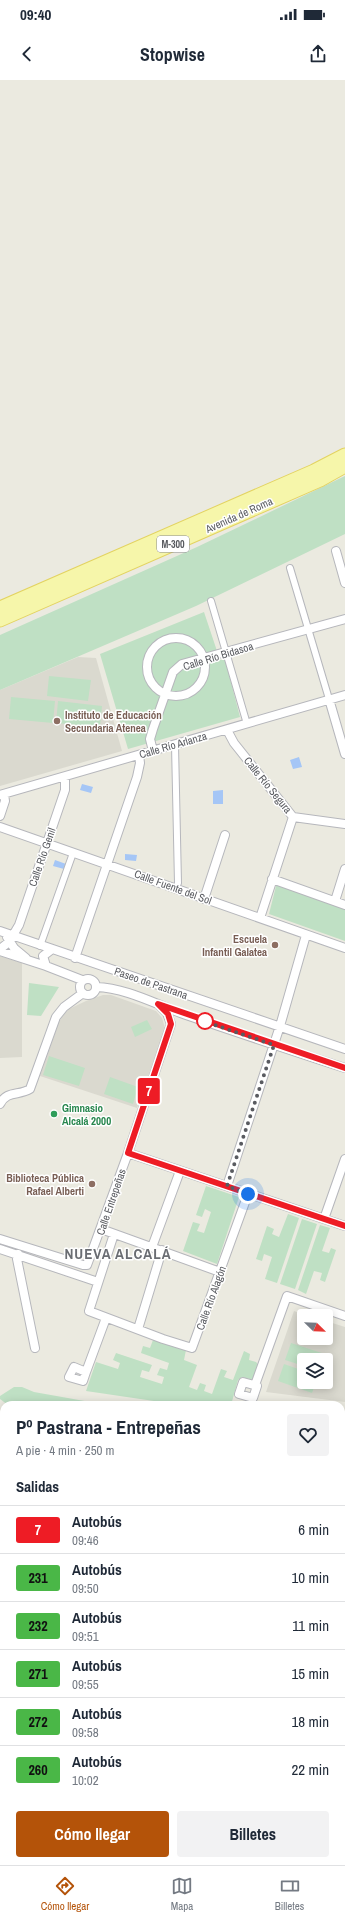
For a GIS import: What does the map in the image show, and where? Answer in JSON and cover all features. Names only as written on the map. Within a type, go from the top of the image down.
[{"type":"main road","name":"Avenida de Roma","points":[[0,608],[307,474],[345,455]]},
{"type":"main road","name":"Avenida de Roma","points":[[0,620],[305,486],[345,466]]},
{"type":"street","points":[[336,551],[345,583]]},
{"type":"street","points":[[290,568],[345,754]]},
{"type":"street","points":[[211,602],[247,724]]},
{"type":"street","name":"Calle Río Bidasoa","points":[[153,751],[150,739],[165,694],[173,672],[182,664],[203,660],[226,652],[345,619]]},
{"type":"street","points":[[171,638],[182,638],[195,645],[203,660],[202,676],[196,689],[181,696],[165,694],[157,690],[149,679],[147,669],[148,658],[153,649],[161,642],[171,638]]},
{"type":"street","name":"Calle Río Arlanza","points":[[2,794],[343,696]]},
{"type":"street","name":"Calle Río Segura","points":[[227,730],[234,743],[293,817],[345,824]]},
{"type":"street","points":[[176,745],[178,883],[176,888]]},
{"type":"street","points":[[75,958],[137,777],[139,755]]},
{"type":"street","name":"Calle Río Genil","points":[[7,936],[19,925],[65,790],[64,777]]},
{"type":"street","points":[[0,816],[5,801],[2,794]]},
{"type":"street","points":[[260,918],[293,817]]},
{"type":"street","name":"Calle Fuente del Sol","points":[[0,827],[345,948]]},
{"type":"street","points":[[204,899],[225,835]]},
{"type":"street","points":[[40,946],[73,852]]},
{"type":"street","points":[[335,901],[345,869]]},
{"type":"street","points":[[272,879],[345,905]]},
{"type":"street","points":[[227,1186],[274,1045],[306,935]]},
{"type":"street","points":[[26,959],[7,936],[0,950],[82,980],[92,979],[96,984],[96,988],[89,995],[82,993]]},
{"type":"street","name":"Paseo de Pastrana","points":[[7,936],[251,1017],[279,1029],[345,1049]]},
{"type":"street","points":[[46,966],[43,956],[51,950]]},
{"type":"street","points":[[82,980],[80,987],[82,993]]},
{"type":"street","name":"Paseo de Pastrana","points":[[96,988],[113,989],[188,1016],[345,1068]]},
{"type":"street","points":[[0,1104],[4,1097],[9,1094],[17,1093],[30,1088],[56,1017],[64,1007],[82,993]]},
{"type":"street","points":[[158,1004],[168,1014],[171,1024],[180,1018],[188,1016]]},
{"type":"street","name":"Calle Entrepeñas","points":[[11,1242],[83,1265],[88,1265],[128,1153],[171,1024]]},
{"type":"street","points":[[128,1153],[345,1226]]},
{"type":"street","points":[[324,1219],[345,1159]]},
{"type":"street","points":[[152,1247],[180,1171]]},
{"type":"street","name":"Calle Río Alagón","points":[[138,1329],[192,1348],[248,1194]]},
{"type":"street","points":[[101,1230],[162,1250],[220,1272]]},
{"type":"street","points":[[114,1234],[89,1310],[106,1318],[138,1329],[162,1250]]},
{"type":"street","points":[[0,1239],[11,1242],[9,1251]]},
{"type":"street","points":[[0,1249],[98,1282]]},
{"type":"street","points":[[18,1254],[17,1259],[35,1348]]},
{"type":"street","points":[[255,1385],[287,1296],[345,1316]]},
{"type":"street","points":[[86,1372],[106,1318]]},
{"type":"shaded area","name":"Instituto de Educación Secundaria Atenea","points":[[78,657],[96,658],[122,751],[0,786],[0,690]]},
{"type":"shaded area","points":[[0,956],[22,963],[22,1057],[0,1058]]},
{"type":"shaded area","points":[[103,995],[111,995],[156,1011],[162,1018],[165,1028],[137,1108],[40,1076],[59,1022],[64,1014],[69,1009]]},
{"type":"shaded area","points":[[294,1311],[297,1312],[297,1345],[333,1345],[333,1323],[345,1327],[345,1401],[266,1392]]},
{"type":"green space","points":[[345,476],[345,534],[196,606],[0,690],[0,635],[197,547]]},
{"type":"green space","points":[[204,612],[220,660],[225,659],[240,717],[128,749],[100,654]]},
{"type":"green space","points":[[49,676],[91,680],[88,701],[47,696]]},
{"type":"green space","points":[[11,697],[55,701],[53,723],[9,719]]},
{"type":"green space","points":[[58,701],[102,706],[100,727],[56,723]]},
{"type":"green space","points":[[277,882],[345,909],[345,941],[269,914]]},
{"type":"green space","points":[[29,983],[59,987],[41,1016],[27,1015]]},
{"type":"green space","points":[[147,1020],[152,1029],[135,1037],[131,1027]]},
{"type":"green space","points":[[49,1056],[85,1068],[79,1086],[43,1075]]},
{"type":"green space","points":[[110,1077],[138,1087],[133,1104],[104,1094]]},
{"type":"green space","points":[[206,1186],[239,1197],[217,1264],[183,1251],[193,1222],[200,1224],[197,1231],[204,1233],[211,1212],[205,1209],[202,1217],[196,1215]]},
{"type":"green space","points":[[288,1214],[299,1218],[277,1283],[265,1279],[272,1257],[264,1254],[262,1261],[256,1259],[267,1226],[274,1229],[272,1234],[279,1237]]},
{"type":"green space","points":[[302,1219],[317,1224],[295,1289],[280,1284]]},
{"type":"green space","points":[[320,1225],[330,1228],[322,1251],[329,1253],[331,1248],[336,1250],[325,1282],[320,1280],[322,1273],[314,1271],[306,1294],[298,1290]]},
{"type":"green space","points":[[153,1340],[186,1350],[184,1360],[197,1365],[189,1387],[197,1390],[200,1383],[206,1385],[204,1391],[212,1394],[221,1369],[227,1371],[224,1377],[233,1380],[244,1351],[250,1354],[249,1360],[256,1362],[261,1368],[257,1381],[242,1377],[238,1380],[232,1401],[154,1401],[86,1391],[96,1362],[118,1369],[120,1363],[113,1360],[116,1353],[152,1365],[149,1372],[142,1370],[140,1377],[162,1384],[164,1377],[157,1375],[160,1368],[167,1370],[169,1363],[141,1353],[143,1346],[150,1348]]},
{"type":"green space","points":[[291,1343],[322,1353],[297,1353],[297,1364],[285,1360]]},
{"type":"green space","points":[[284,1364],[297,1369],[297,1388],[278,1381]]},
{"type":"green space","points":[[14,1387],[22,1387],[34,1392],[85,1401],[3,1401],[0,1399],[0,1396]]},
{"type":"green space","points":[[301,1389],[313,1389],[312,1393]]},
{"type":"water","points":[[299,757],[302,767],[293,769],[290,760]]},
{"type":"water","points":[[82,784],[93,787],[91,793],[80,790]]},
{"type":"water","points":[[223,790],[223,804],[213,804],[213,791]]},
{"type":"water","points":[[125,854],[137,855],[136,861],[125,860]]},
{"type":"water","points":[[55,860],[66,864],[64,869],[53,866]]},
{"type":"bus line","name":"7","points":[[345,1068],[274,1045],[158,1004],[168,1014],[171,1024],[128,1153],[345,1226]]},
{"type":"place","name":"Instituto de Educación Secundaria Atenea","points":[[57,721]]},
{"type":"place","name":"Escuela Infantil Galatea","points":[[275,945]]},
{"type":"place","name":"Gimnasio Alcalá 2000","points":[[54,1114]]},
{"type":"place","name":"Biblioteca Pública Rafael Alberti","points":[[92,1184]]},
{"type":"district","name":"NUEVA ALCALÁ","points":[[118,1254]]},
{"type":"route","points":[[205,1021],[200,1020],[274,1045],[227,1186],[248,1194]]}]
